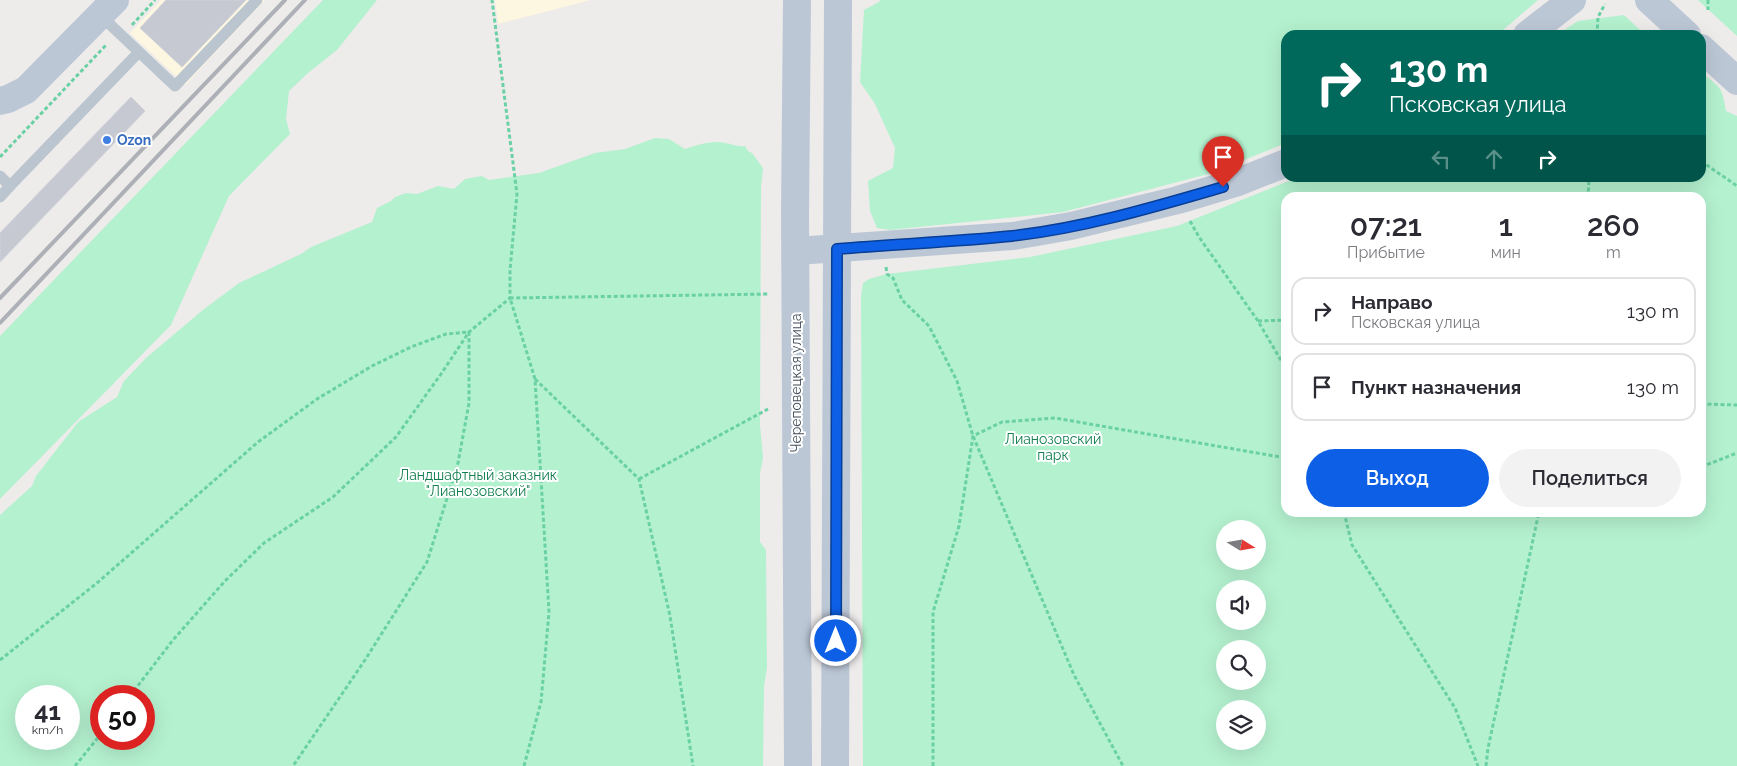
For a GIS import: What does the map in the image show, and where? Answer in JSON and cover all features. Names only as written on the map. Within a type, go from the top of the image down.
[{"type":"main road","name":"Череповецкая улица","points":[[797,0],[798,766]]},
{"type":"main road","points":[[835,766],[838,0]]},
{"type":"main road","points":[[1533,30],[1572,0]]},
{"type":"main road","points":[[1649,0],[1682,30]]},
{"type":"main road","points":[[0,101],[26,90],[108,8]]},
{"type":"main road","points":[[1706,53],[1737,81]]},
{"type":"main road","points":[[796,251],[1013,236],[1072,226],[1169,202],[1238,182],[1281,165]]},
{"type":"lane","points":[[108,8],[122,36],[175,86],[256,0]]},
{"type":"lane","points":[[0,197],[139,52]]},
{"type":"lane","points":[[0,176],[10,186]]},
{"type":"path","points":[[0,156],[109,42],[122,36],[155,0]]},
{"type":"path","points":[[492,0],[517,194],[510,270],[510,298],[535,379],[549,612],[540,702],[524,766]]},
{"type":"path","points":[[1708,0],[1708,10]]},
{"type":"path","points":[[1598,30],[1598,17],[1605,4]]},
{"type":"path","points":[[1706,164],[1737,186]]},
{"type":"path","points":[[1185,213],[1199,237],[1258,321],[1281,360]]},
{"type":"path","points":[[886,262],[887,274],[893,278],[902,300],[929,326],[957,381],[973,436],[1074,675],[1123,766]]},
{"type":"path","points":[[138,685],[173,640],[225,581],[264,543],[333,497],[396,437],[469,332],[510,298],[769,294]]},
{"type":"path","points":[[1258,321],[1281,320]]},
{"type":"path","points":[[0,660],[97,583],[258,442],[317,399],[372,366],[411,347],[446,334],[469,332]]},
{"type":"path","points":[[293,766],[365,660],[427,562],[458,463],[469,403],[469,332]]},
{"type":"path","points":[[535,379],[639,478],[670,616],[694,766]]},
{"type":"path","points":[[1706,404],[1737,405]]},
{"type":"path","points":[[639,478],[768,409]]},
{"type":"path","points":[[973,436],[1002,422],[1055,418],[1281,457]]},
{"type":"path","points":[[933,766],[933,612],[959,526],[973,436]]},
{"type":"path","points":[[1706,465],[1737,453]]},
{"type":"path","points":[[1345,517],[1352,545],[1455,708],[1478,766]]},
{"type":"path","points":[[1486,766],[1488,748],[1538,517]]},
{"type":"path","points":[[75,766],[90,748]]},
{"type":"shaded area","points":[[161,0],[265,0],[185,85],[130,33]]},
{"type":"shaded area","points":[[495,0],[591,0],[498,24]]},
{"type":"green space","points":[[323,0],[377,0],[337,50],[289,91],[286,119],[290,134],[229,196],[171,325],[0,499],[0,336]]},
{"type":"green space","points":[[880,0],[1538,0],[1503,30],[1281,30],[1281,145],[1212,173],[1063,212],[890,230],[877,228],[870,211],[868,181],[893,168],[895,148],[875,104],[860,82],[864,10]]},
{"type":"green space","points":[[1698,0],[1737,0],[1737,36]]},
{"type":"green space","points":[[1624,15],[1640,30],[1564,30],[1578,21]]},
{"type":"green space","name":"Лианозовский парк","points":[[1706,76],[1721,91],[1726,111],[1737,116],[1737,766],[863,766],[861,296],[863,283],[869,279],[887,274],[1030,257],[1177,226],[1286,182],[1706,182]]},
{"type":"green space","name":"Ландшафтный заказник \"Лианозовский\"","points":[[655,138],[669,139],[685,149],[705,143],[720,142],[745,146],[763,168],[761,187],[760,425],[763,458],[760,473],[760,542],[766,550],[767,668],[764,686],[763,766],[0,766],[0,515],[32,486],[36,476],[78,422],[117,397],[124,381],[146,358],[204,309],[239,283],[301,254],[311,247],[372,222],[377,208],[395,197],[406,193],[417,194],[438,186],[454,189],[465,179],[482,176],[489,180],[539,173],[595,153],[625,149]]},
{"type":"building","points":[[166,0],[246,0],[182,67],[140,28]]},
{"type":"building","points":[[131,97],[145,111],[0,262],[0,233]]},
{"type":"railway","points":[[0,298],[285,0]]},
{"type":"railway","points":[[0,323],[305,0]]},
{"type":"place","name":"Ozon","points":[[107,140]]},
{"type":"route","points":[[836,641],[837,249],[1013,236],[1072,226],[1124,214],[1223,187]]}]
